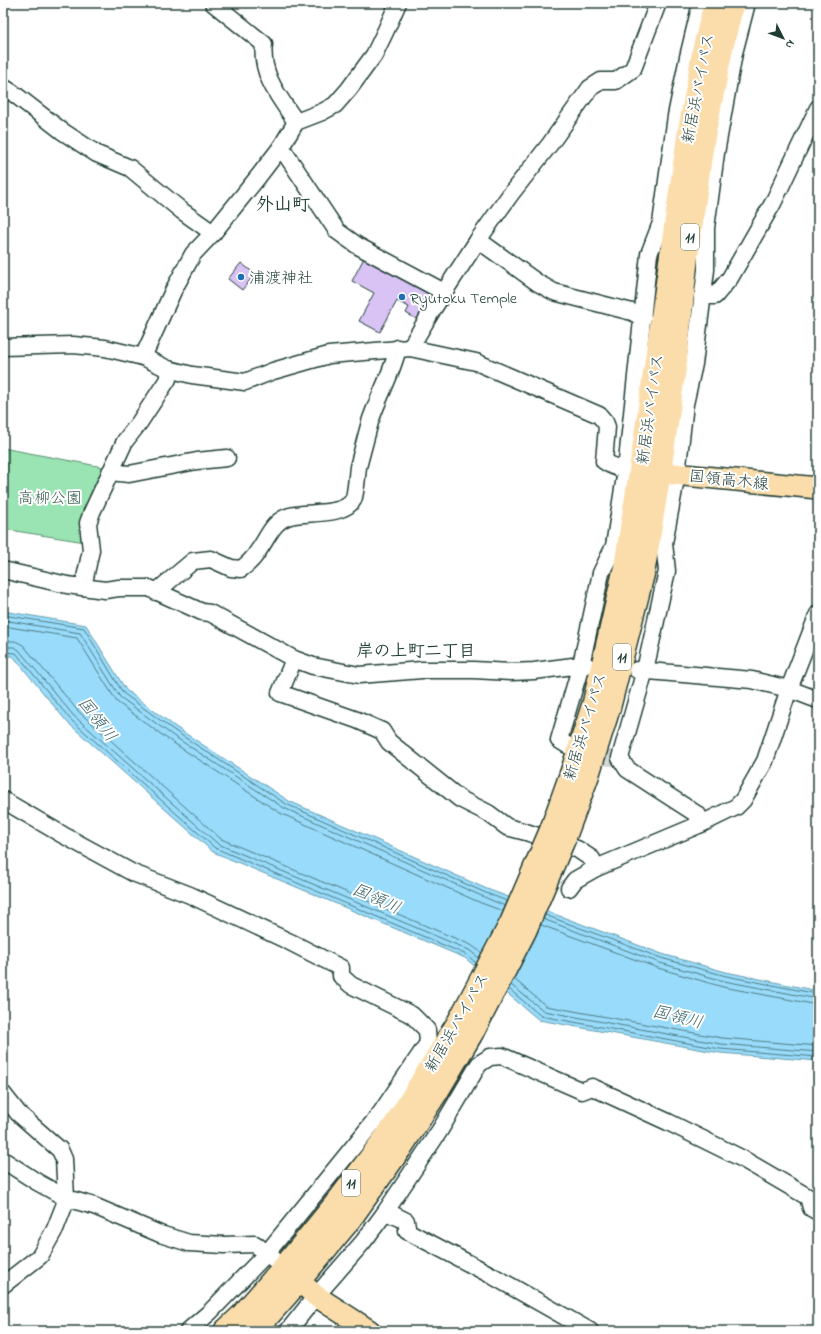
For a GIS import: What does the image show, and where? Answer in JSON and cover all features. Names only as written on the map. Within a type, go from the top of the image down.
[{"type":"highway","name":"新居浜バイパス","points":[[225,1331],[291,1274],[348,1221],[400,1150],[437,1092],[467,1025],[525,931],[558,833],[587,778],[610,708],[643,574],[651,472],[688,136],[704,47],[715,3]]},
{"type":"highway","name":"新居浜バイパス","points":[[651,472],[675,368],[687,256],[703,142],[722,48],[733,3]]},
{"type":"highway","name":"新居浜バイパス","points":[[255,1331],[291,1274]]},
{"type":"main road","name":"国領高木線","points":[[651,472],[818,488]]},
{"type":"main road","points":[[291,1274],[316,1296],[370,1331]]},
{"type":"street","points":[[213,3],[264,44],[268,77],[296,122]]},
{"type":"street","points":[[143,357],[173,291],[193,254],[213,233],[281,147],[296,122],[335,106],[374,55],[398,3]]},
{"type":"street","points":[[156,592],[193,561],[211,559],[231,568],[242,569],[259,551],[268,533],[278,522],[290,516],[325,513],[346,507],[353,499],[358,467],[371,421],[394,364],[478,240],[590,88],[600,81],[616,81],[633,69],[658,3]]},
{"type":"street","points":[[701,3],[676,116],[660,223],[650,254],[643,318],[651,472],[664,543],[667,571],[620,758],[627,769],[698,815],[701,824]]},
{"type":"street","points":[[567,745],[559,740],[583,665],[601,573],[685,404],[694,364],[706,270],[706,228],[716,153],[734,53],[747,3]]},
{"type":"street","points":[[3,87],[62,131],[97,154],[130,168],[182,211],[213,233]]},
{"type":"street","points":[[702,296],[715,296],[730,278],[773,203],[818,108]]},
{"type":"street","points":[[281,147],[337,231],[358,246],[444,292]]},
{"type":"street","points":[[478,240],[538,283],[554,292],[632,312],[643,318]]},
{"type":"street","points":[[3,347],[73,345],[105,348],[143,357],[168,369],[192,375],[245,382],[273,371],[330,355],[404,348],[476,362],[599,415],[605,422],[607,428],[604,461],[612,467],[651,472]]},
{"type":"street","points":[[83,587],[91,550],[88,523],[125,441],[139,423],[168,379],[168,369]]},
{"type":"street","points":[[110,472],[129,474],[197,461],[227,458]]},
{"type":"street","points":[[3,570],[48,581],[105,590],[133,587],[149,588],[202,612],[210,614],[294,659],[313,666],[359,675],[422,670],[534,672],[583,665]]},
{"type":"street","points":[[569,888],[575,880],[596,868],[701,824],[736,806],[743,800],[765,761],[788,689],[818,614]]},
{"type":"street","points":[[294,659],[280,693],[356,720],[382,731],[389,742],[460,798],[508,827],[577,849],[592,859],[596,868]]},
{"type":"street","points":[[641,670],[752,680],[788,689],[818,700]]},
{"type":"street","points":[[3,800],[63,835],[134,873],[190,895],[290,942],[341,968],[341,976],[351,986],[412,1015],[427,1030],[428,1043],[380,1114],[267,1253],[210,1312],[188,1331]]},
{"type":"street","points":[[288,1331],[363,1242],[384,1214],[440,1130],[479,1064],[490,1057],[502,1056],[582,1091],[592,1087],[668,1122],[741,1158],[808,1197],[811,1208],[818,1212]]},
{"type":"street","points":[[3,1094],[18,1113],[60,1150],[64,1159],[66,1198],[55,1229],[40,1256],[3,1285]]},
{"type":"street","points":[[3,1160],[37,1182],[66,1198],[94,1206],[160,1234],[189,1243],[224,1245],[255,1244],[291,1274]]},
{"type":"street","points":[[384,1214],[396,1216],[406,1221],[407,1231],[491,1275],[590,1331]]},
{"type":"green space","name":"高柳公園","points":[[3,448],[108,468],[85,542],[3,529]]},
{"type":"water","name":"国領川","points":[[3,611],[86,625],[126,690],[177,728],[289,801],[487,889],[662,954],[726,972],[818,991],[818,1061],[720,1053],[539,1020],[465,958],[213,852],[67,722],[13,656],[3,656]]},
{"type":"building","name":"Ryutoku Temple","points":[[365,256],[433,293],[418,320],[406,313],[409,307],[397,301],[380,332],[359,321],[374,293],[352,281]]},
{"type":"building","name":"浦渡神社","points":[[241,263],[255,274],[242,290],[228,279]]},
{"type":"tunnel","points":[[584,750],[608,758],[620,758]]},
{"type":"place","name":"浦渡神社","points":[[241,277]]},
{"type":"place","name":"Ryutoku Temple","points":[[402,297]]},
{"type":"district","name":"外山町","points":[[283,204]]},
{"type":"district","name":"岸の上町二丁目","points":[[416,650]]}]
